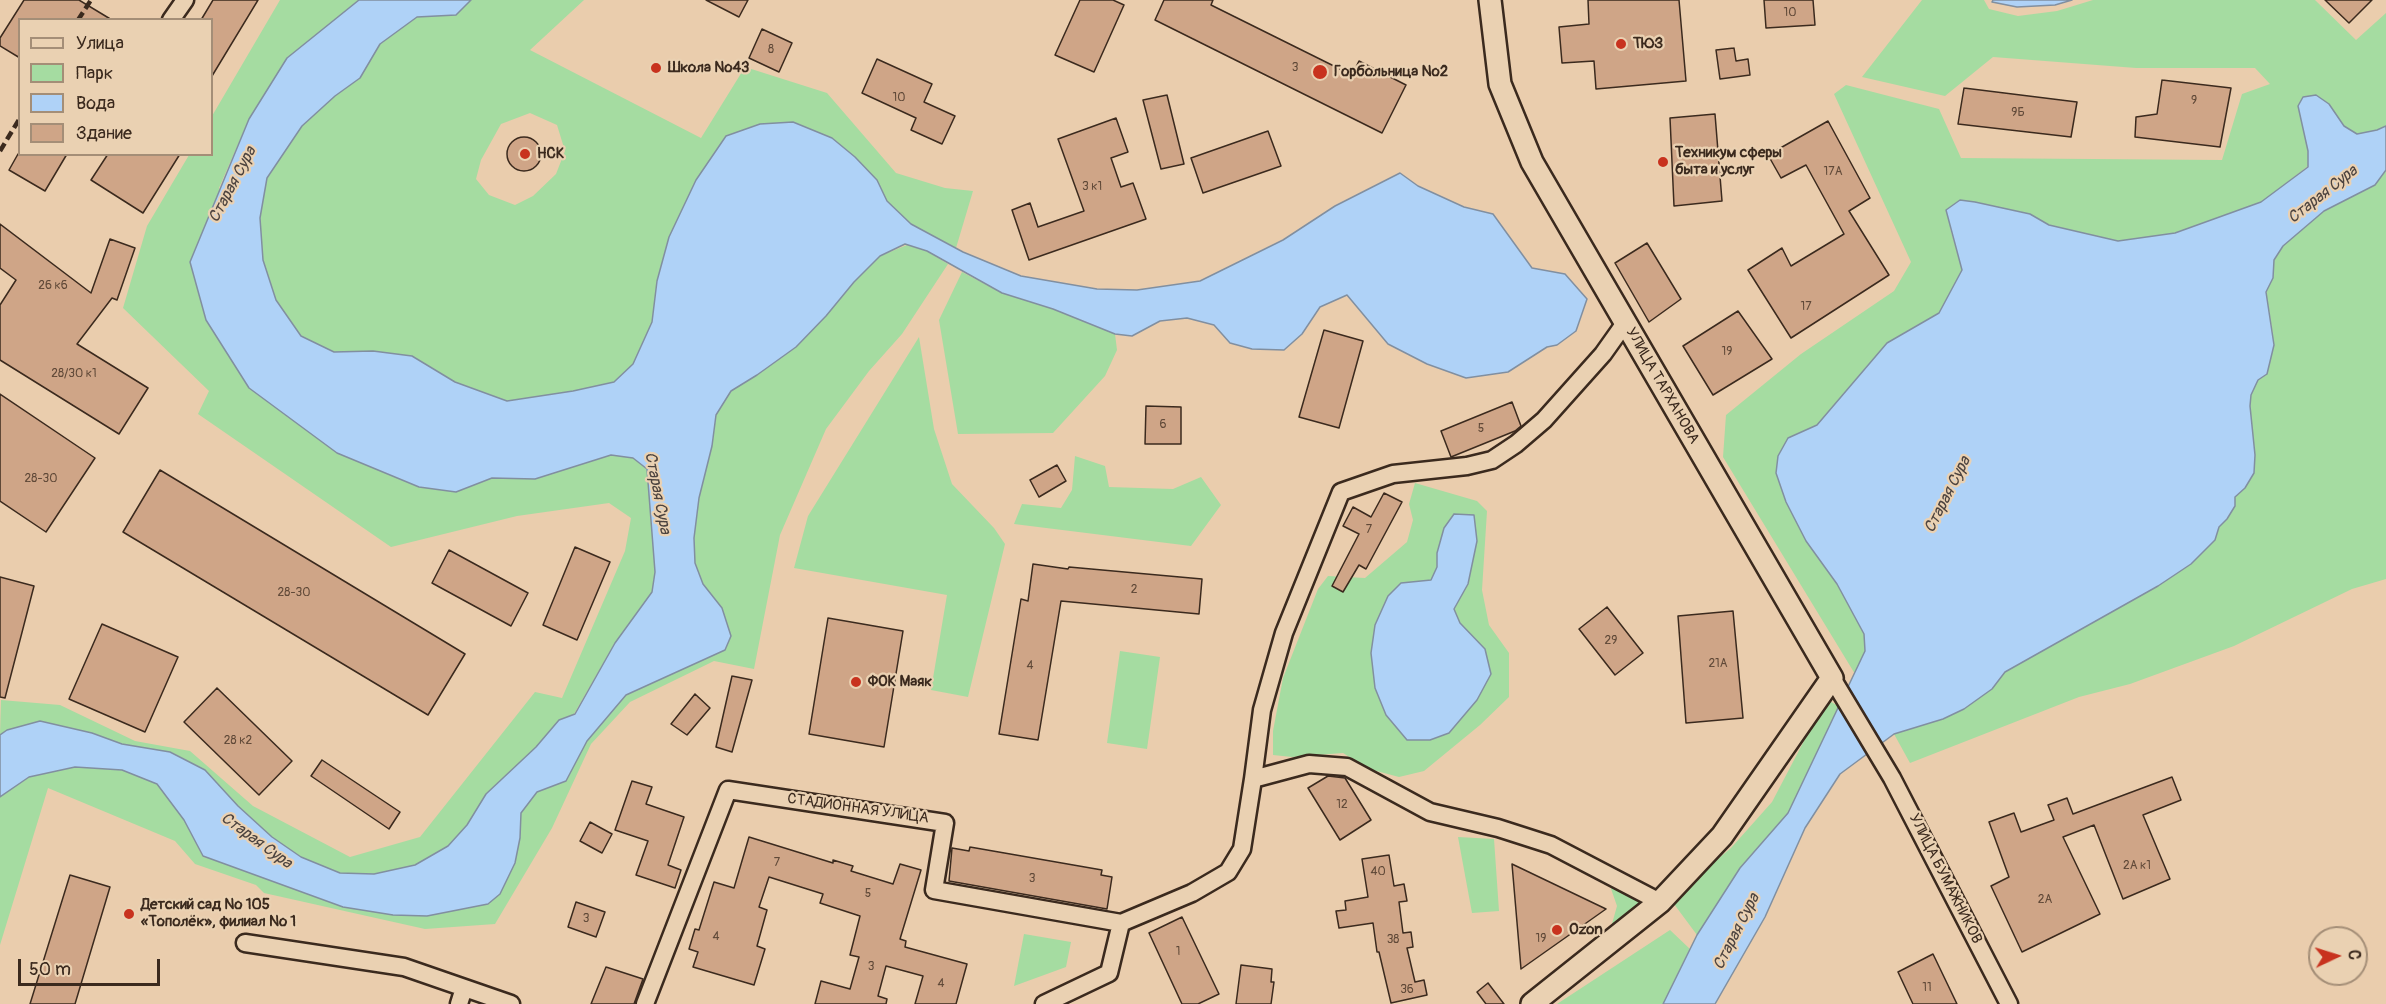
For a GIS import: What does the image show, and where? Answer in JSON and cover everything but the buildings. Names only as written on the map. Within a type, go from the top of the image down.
[{"type":"street","points":[[172,18],[184,0]]},
{"type":"street","name":"УЛИЦА ТАРХАНОВА","points":[[1490,0],[1500,84],[1532,162],[1878,756]]},
{"type":"street","points":[[1044,1004],[1109,973],[1121,922],[1192,893],[1228,872],[1242,849],[1262,710],[1284,633],[1341,492],[1393,474],[1467,466],[1492,460],[1516,444],[1544,420],[1603,354],[1625,323]]},
{"type":"street","points":[[1532,1004],[1659,902],[1722,836],[1832,678]]},
{"type":"street","name":"УЛИЦА БУМАЖНИКОВ","points":[[1878,756],[1920,831],[2009,1004]]},
{"type":"street","points":[[1253,779],[1310,764],[1347,766],[1430,812],[1498,828],[1551,845],[1659,902]]},
{"type":"street","name":"СТАДИОННАЯ УЛИЦА","points":[[645,1004],[728,790],[945,822],[934,890],[1121,922]]},
{"type":"street","points":[[245,943],[404,967],[461,996],[511,1004]]},
{"type":"green space","points":[[280,0],[359,0],[287,58],[249,119],[219,188],[337,453],[419,487],[456,492],[492,478],[535,479],[611,455],[633,458],[647,469],[655,572],[652,592],[615,643],[574,714],[559,720],[536,747],[486,794],[467,825],[448,846],[415,865],[374,874],[340,873],[301,857],[272,837],[238,806],[205,770],[171,752],[7,730],[0,735],[1,700],[60,705],[135,741],[190,751],[253,806],[350,857],[420,837],[535,692],[562,698],[625,551],[631,518],[609,503],[517,516],[391,547],[198,414],[209,391],[123,308],[147,226],[188,156],[213,156],[213,114]]},
{"type":"green space","points":[[471,0],[584,0],[530,50],[701,138],[745,67],[827,93],[896,173],[945,188],[973,191],[956,248],[911,224],[887,202],[877,180],[855,157],[832,138],[657,281],[652,322],[633,364],[614,382],[507,401],[455,382],[412,356],[373,351],[334,352],[301,336],[276,300],[263,260],[260,218],[267,178],[302,126],[335,96],[360,78],[380,44],[417,17],[456,15]],"holes":[[[530,113],[557,125],[565,151],[556,174],[533,196],[515,205],[489,195],[476,179],[481,160],[501,124]]]},
{"type":"green space","points":[[1922,0],[1984,0],[1989,9],[2018,16],[2057,11],[2093,0],[2315,0],[2356,40],[2386,13],[2386,126],[2357,135],[2344,126],[2329,104],[2298,106],[2308,151],[2308,166],[2262,202],[2175,233],[2118,241],[2049,225],[2030,214],[1960,200],[1950,228],[1962,270],[1939,313],[1887,343],[1817,425],[1788,438],[1806,541],[1837,584],[1864,634],[1865,651],[1855,674],[1723,457],[1726,415],[1801,354],[1894,291],[1911,262],[1834,94],[1846,85],[1939,109],[1961,158],[2222,160],[2242,94],[2270,84],[2255,68],[2136,68],[1993,57],[1945,96],[1862,77]]},
{"type":"green space","points":[[2386,170],[2386,579],[2352,589],[2234,646],[2130,684],[2079,697],[1910,763],[1894,734],[1992,689],[2005,672],[2158,586],[2191,564],[2215,540],[2219,527],[2227,519],[2235,497],[2245,488],[2255,455],[2251,395],[2258,380],[2267,374],[2273,335],[2266,292],[2273,278],[2273,260],[2283,246],[2324,211],[2375,185]]},
{"type":"green space","points":[[907,245],[927,251],[948,264],[902,334],[869,371],[826,429],[780,535],[754,669],[714,661],[630,702],[591,744],[552,828],[495,924],[425,929],[264,893],[256,885],[195,864],[175,841],[48,788],[0,945],[0,797],[29,777],[75,767],[122,770],[157,784],[184,820],[203,857],[458,909],[489,904],[520,838],[521,813],[537,792],[566,781],[587,741],[626,695],[725,650],[731,636],[722,608],[703,584],[695,563],[694,538],[699,498],[712,446],[716,415],[731,391],[796,347],[880,256]]},
{"type":"green space","points":[[962,272],[1002,293],[1053,309],[1115,334],[1117,350],[1105,376],[1053,433],[958,434],[939,320]]},
{"type":"green space","points":[[919,337],[934,429],[952,484],[994,528],[1005,544],[968,697],[931,690],[947,595],[794,568],[808,516]]},
{"type":"green space","points":[[1075,456],[1105,466],[1109,487],[1173,489],[1201,477],[1221,505],[1191,546],[1014,524],[1022,504],[1061,508],[1072,490]]},
{"type":"green space","points":[[1415,483],[1477,501],[1487,511],[1482,590],[1489,625],[1509,653],[1509,697],[1480,725],[1424,771],[1399,777],[1369,769],[1343,753],[1292,757],[1273,755],[1273,731],[1283,678],[1318,589],[1328,576],[1365,578],[1407,542],[1413,520],[1409,504]],"holes":[[[1454,514],[1468,584],[1454,608],[1460,623],[1485,649],[1418,582],[1431,581],[1437,567],[1437,553],[1444,528]]]},
{"type":"green space","points":[[1120,651],[1160,657],[1147,749],[1107,743]]},
{"type":"green space","points":[[1826,699],[1840,707],[1788,813],[1740,868],[1697,935],[1674,904],[1695,878],[1731,848],[1772,802]]},
{"type":"green space","points":[[1458,837],[1494,839],[1499,911],[1472,913]]},
{"type":"green space","points":[[1609,883],[1650,902],[1608,938],[1617,906]]},
{"type":"green space","points":[[1670,930],[1690,949],[1663,1004],[1557,1004]]},
{"type":"green space","points":[[1024,934],[1071,942],[1066,967],[1014,986]]},
{"type":"water","name":"Старая Сура","points":[[359,0],[471,0],[456,15],[417,17],[380,44],[360,78],[335,96],[302,126],[267,178],[260,218],[263,260],[276,300],[301,336],[334,352],[373,351],[412,356],[455,382],[507,401],[614,382],[633,364],[652,322],[657,281],[669,237],[696,180],[726,136],[760,124],[793,122],[832,138],[855,157],[877,180],[887,201],[911,224],[963,252],[1021,276],[1097,289],[1137,290],[1200,281],[1283,240],[1335,206],[1400,173],[1418,186],[1464,207],[1493,214],[1532,268],[1565,274],[1587,299],[1576,331],[1557,345],[1547,347],[1508,372],[1466,378],[1427,364],[1388,344],[1347,295],[1320,307],[1302,334],[1284,350],[1252,349],[1230,343],[1214,325],[1187,318],[1160,321],[1132,336],[1115,334],[1053,309],[1002,293],[927,251],[905,244],[880,256],[796,347],[731,391],[716,415],[712,446],[699,498],[694,538],[695,563],[703,584],[722,608],[731,636],[725,650],[626,695],[587,741],[566,781],[537,792],[521,813],[520,838],[515,863],[500,894],[488,904],[427,916],[393,915],[343,907],[203,856],[184,820],[157,784],[122,770],[75,767],[29,777],[0,797],[0,735],[7,730],[40,721],[92,733],[122,744],[170,752],[205,770],[238,806],[272,837],[301,857],[340,873],[374,874],[415,865],[448,846],[467,825],[486,794],[536,747],[559,720],[575,714],[615,643],[652,592],[655,572],[647,469],[633,458],[611,455],[535,479],[492,478],[456,492],[419,487],[337,453],[249,388],[206,320],[190,262],[249,119],[287,58]]},
{"type":"water","points":[[1993,0],[2072,0],[2055,5],[2017,7],[1992,2]]},
{"type":"water","name":"Старая Сура","points":[[2316,95],[2329,104],[2344,126],[2357,134],[2386,126],[2386,170],[2375,185],[2324,211],[2283,246],[2274,260],[2273,278],[2266,292],[2274,345],[2267,374],[2258,380],[2251,395],[2254,473],[2245,488],[2235,497],[2235,506],[2219,527],[2215,540],[2191,564],[2158,586],[2005,672],[1992,689],[1964,709],[1943,719],[1894,734],[1840,774],[1805,828],[1765,917],[1715,1004],[1663,1004],[1697,935],[1740,868],[1788,813],[1865,651],[1864,634],[1837,584],[1806,541],[1786,502],[1776,473],[1778,456],[1788,438],[1817,425],[1887,343],[1939,313],[1962,270],[1946,210],[1960,200],[1975,202],[2030,214],[2049,225],[2118,241],[2175,233],[2261,202],[2308,167],[2308,151],[2298,106],[2303,97]]},
{"type":"water","points":[[1454,514],[1474,515],[1477,541],[1468,584],[1454,609],[1460,623],[1485,649],[1491,674],[1477,700],[1449,733],[1430,740],[1407,740],[1386,715],[1375,688],[1371,653],[1375,625],[1388,596],[1401,583],[1431,580],[1437,567],[1437,553],[1444,528]]},
{"type":"railway","points":[[79,18],[91,0]]},
{"type":"railway","points":[[0,151],[18,121]]},
{"type":"place","name":"ТЮЗ","points":[[1621,44]]},
{"type":"place","name":"Школа №43","points":[[656,68]]},
{"type":"place","name":"Горбольница №2","points":[[1320,72]]},
{"type":"place","name":"НСК","points":[[525,154]]},
{"type":"place","name":"Техникум сферы быта и услуг","points":[[1663,162]]},
{"type":"place","name":"ФОК Маяк","points":[[856,682]]},
{"type":"place","name":"Детский сад № 105 «Тополёк», филиал № 1","points":[[129,914]]},
{"type":"place","name":"Ozon","points":[[1557,930]]}]
